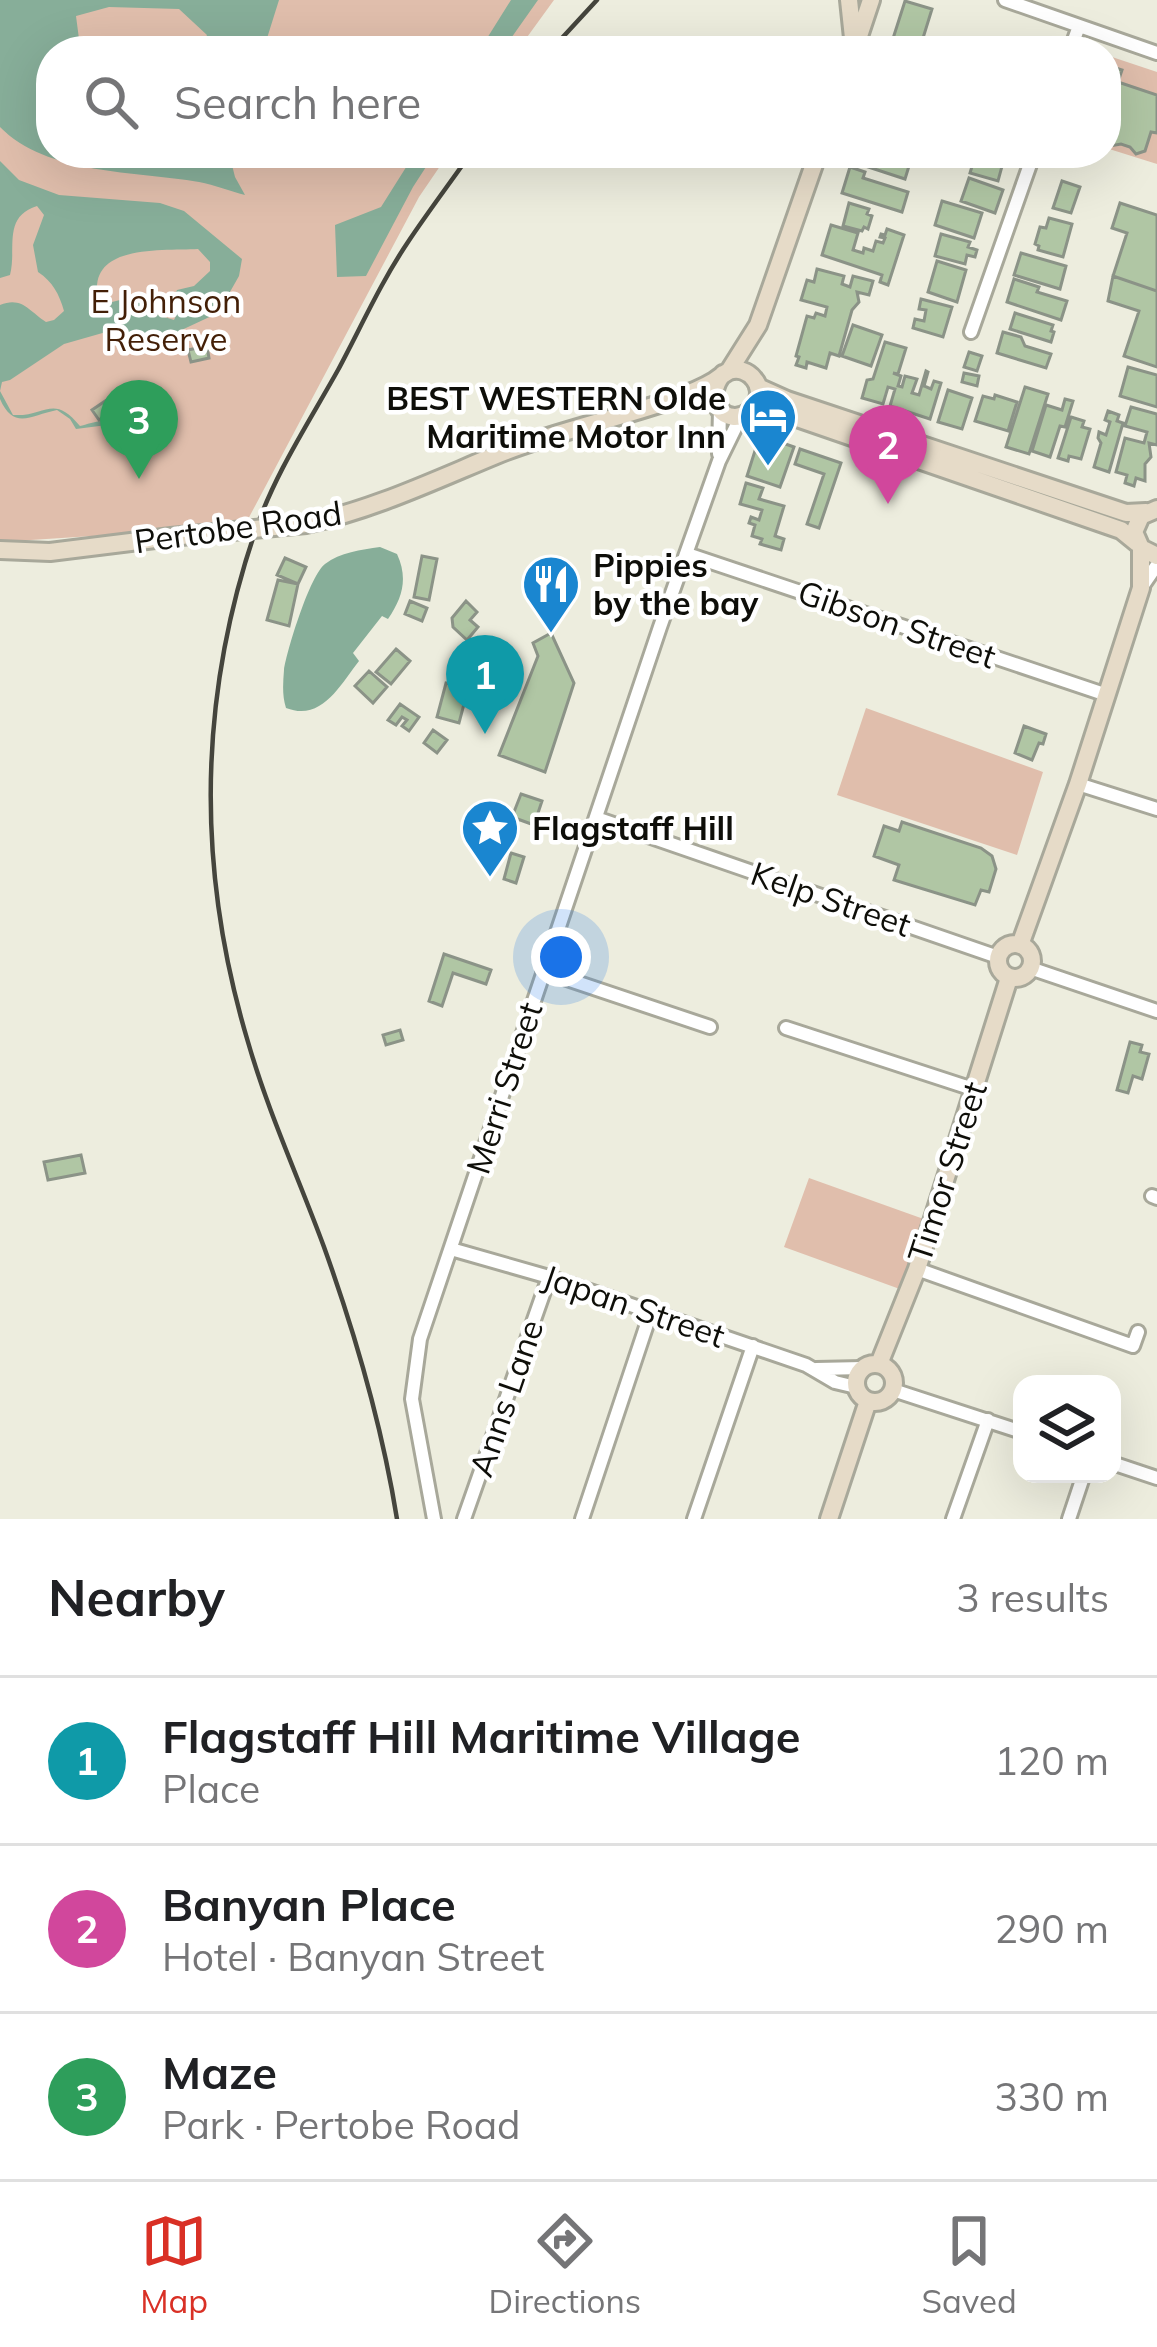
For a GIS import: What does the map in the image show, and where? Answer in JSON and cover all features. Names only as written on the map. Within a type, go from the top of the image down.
[{"type":"street","points":[[849,0],[853,36]]},
{"type":"street","points":[[859,36],[872,0]]},
{"type":"street","points":[[1005,0],[1108,36]]},
{"type":"street","points":[[1075,36],[1079,26]]},
{"type":"street","points":[[1121,41],[1157,53]]},
{"type":"street","points":[[813,168],[758,325],[714,386],[718,407],[733,416],[771,409],[1126,513],[1153,509]]},
{"type":"street","points":[[971,332],[1029,168]]},
{"type":"street","points":[[747,413],[758,399],[758,325]]},
{"type":"street","points":[[726,373],[743,371],[772,395],[1013,483],[1121,530],[1145,549]]},
{"type":"street","name":"Pertobe Road","points":[[0,550],[50,552],[306,524],[371,506],[550,436],[674,399],[726,373]]},
{"type":"street","name":"Pertobe Road","points":[[674,399],[718,407]]},
{"type":"street","name":"Merri Street","points":[[718,407],[719,461]]},
{"type":"street","name":"Merri Street","points":[[434,1519],[414,1415],[412,1382],[420,1339],[719,461],[747,413]]},
{"type":"street","points":[[1020,945],[1141,588],[1145,549],[1135,526],[1153,509]]},
{"type":"street","name":"Gibson Street","points":[[687,554],[1107,695]]},
{"type":"street","points":[[1141,588],[1157,566]]},
{"type":"street","points":[[1078,784],[1157,809]]},
{"type":"street","name":"Kelp Street","points":[[596,818],[998,957]]},
{"type":"street","points":[[1020,945],[1029,952],[1030,968],[1019,978],[1010,978],[1001,972],[998,957],[1004,948],[1020,945]]},
{"type":"street","points":[[1030,968],[1157,1011]]},
{"type":"street","points":[[543,970],[710,1027]]},
{"type":"street","name":"Timor Street","points":[[871,1366],[916,1269],[1010,978]]},
{"type":"street","points":[[786,1028],[974,1089]]},
{"type":"street","name":"Japan Street","points":[[451,1249],[753,1346],[815,1369],[862,1394]]},
{"type":"street","points":[[916,1269],[1132,1346],[1138,1332]]},
{"type":"street","name":"Anns Lane","points":[[464,1519],[549,1277]]},
{"type":"street","points":[[582,1519],[651,1312]]},
{"type":"street","points":[[694,1519],[753,1346]]},
{"type":"street","points":[[829,1519],[862,1394],[857,1376],[871,1366],[891,1373],[893,1390],[885,1400],[862,1394]]},
{"type":"street","name":"Japan Street","points":[[815,1369],[871,1366]]},
{"type":"street","points":[[893,1390],[1013,1429]]},
{"type":"street","points":[[952,1519],[988,1420]]},
{"type":"street","points":[[1121,1465],[1157,1478]]},
{"type":"street","points":[[1069,1519],[1081,1483]]},
{"type":"green space","name":"E Johnson Reserve","points":[[0,0],[554,0],[528,36],[36,36],[36,168],[439,168],[246,523],[0,542]]},
{"type":"green space","points":[[1121,60],[1157,72],[1157,164],[1121,153]]},
{"type":"green space","points":[[866,708],[1043,772],[1017,855],[837,795]]},
{"type":"green space","points":[[809,1178],[932,1222],[908,1292],[784,1247]]},
{"type":"shaded area","points":[[0,0],[279,0],[268,36],[207,36],[179,9],[109,7],[76,16],[79,36],[36,36],[36,151],[0,127]]},
{"type":"shaded area","points":[[511,0],[538,0],[513,36],[488,36]]},
{"type":"shaded area","points":[[0,161],[19,180],[59,195],[160,203],[184,211],[242,259],[239,276],[218,313],[173,334],[106,332],[64,344],[2,382],[0,391],[0,305],[20,304],[46,322],[64,311],[55,289],[38,272],[33,245],[44,215],[37,206],[19,218],[10,275],[0,278]],"holes":[[[198,249],[210,262],[210,271],[194,286],[177,290],[174,320],[158,315],[154,303],[132,297],[112,302],[97,289],[108,264],[135,253]]]},
{"type":"shaded area","points":[[94,168],[233,168],[245,195],[199,182]]},
{"type":"shaded area","points":[[406,168],[425,168],[366,276],[337,277],[335,225],[381,207]]},
{"type":"shaded area","points":[[0,391],[13,415],[56,409],[80,426],[109,422],[124,436],[131,435],[130,419],[142,399],[140,408],[148,413],[149,426],[139,439],[119,442],[107,425],[76,429],[57,410],[17,418],[11,415],[5,409]]},
{"type":"shaded area","points":[[380,547],[397,554],[402,571],[393,611],[388,619],[382,616],[353,653],[359,661],[329,699],[310,710],[286,708],[286,660],[319,571],[337,557]]},
{"type":"building","points":[[905,1],[932,9],[924,36],[894,36]]},
{"type":"building","points":[[1121,83],[1157,95],[1157,133],[1151,132],[1145,151],[1136,154],[1121,144]]},
{"type":"building","points":[[850,168],[865,172],[863,178],[908,192],[902,212],[842,193]]},
{"type":"building","points":[[871,168],[908,168],[905,179]]},
{"type":"building","points":[[972,168],[1002,168],[998,181],[970,173]]},
{"type":"building","points":[[969,178],[1003,190],[995,213],[961,201]]},
{"type":"building","points":[[1062,181],[1080,187],[1071,213],[1053,208]]},
{"type":"building","points":[[942,201],[982,213],[974,238],[935,225]]},
{"type":"building","points":[[849,203],[869,209],[868,229],[843,226]]},
{"type":"building","points":[[1120,203],[1157,215],[1157,291],[1113,276],[1127,233],[1112,228]]},
{"type":"building","points":[[1049,218],[1072,224],[1063,257],[1038,250],[1035,244],[1040,227],[1046,228]]},
{"type":"building","points":[[831,225],[858,233],[853,250],[863,253],[864,248],[873,251],[876,241],[883,243],[885,238],[880,237],[887,229],[904,235],[888,285],[880,282],[882,275],[822,255]]},
{"type":"building","points":[[941,234],[970,242],[968,247],[977,250],[975,257],[967,255],[965,264],[935,256]]},
{"type":"building","points":[[1021,253],[1066,266],[1060,289],[1014,275]]},
{"type":"building","points":[[937,261],[966,270],[957,302],[928,292]]},
{"type":"building","points":[[817,269],[844,276],[842,284],[850,287],[853,276],[873,281],[869,295],[857,292],[859,302],[852,310],[839,356],[830,353],[826,368],[807,362],[806,368],[796,365],[796,356],[807,316],[825,316],[827,307],[801,300],[807,280],[814,282]]},
{"type":"building","points":[[1113,276],[1157,291],[1157,367],[1124,356],[1139,311],[1108,301]]},
{"type":"building","points":[[1014,279],[1067,301],[1061,320],[1007,302]]},
{"type":"building","points":[[921,299],[952,307],[943,337],[913,328],[915,319],[924,321]]},
{"type":"building","points":[[1015,313],[1053,325],[1051,342],[1010,329]]},
{"type":"building","points":[[853,325],[882,335],[871,366],[842,356]]},
{"type":"building","points":[[1003,332],[1051,354],[1046,368],[997,353]]},
{"type":"building","points":[[885,342],[906,348],[898,374],[893,373],[901,376],[898,386],[902,387],[905,376],[917,379],[912,393],[919,395],[926,371],[924,386],[931,389],[934,381],[941,383],[930,419],[890,406],[895,389],[888,387],[883,404],[862,398]]},
{"type":"building","points":[[207,346],[209,358],[191,362],[188,350]]},
{"type":"building","points":[[969,352],[982,356],[977,371],[964,367]]},
{"type":"building","points":[[1128,367],[1157,375],[1157,407],[1120,396]]},
{"type":"building","points":[[964,373],[979,376],[977,386],[962,382]]},
{"type":"building","points":[[1025,387],[1048,394],[1029,454],[1006,447]]},
{"type":"building","points":[[948,390],[972,398],[962,429],[938,422]]},
{"type":"building","points":[[995,395],[1017,402],[1008,431],[975,421],[983,396],[994,399]]},
{"type":"building","points":[[108,399],[115,409],[99,420],[92,410]]},
{"type":"building","points":[[1065,399],[1073,401],[1050,457],[1032,451],[1046,405],[1062,410]]},
{"type":"building","points":[[1131,407],[1157,414],[1157,445],[1149,443],[1145,481],[1136,478],[1134,486],[1125,483],[1127,475],[1116,472],[1125,438],[1144,443],[1147,432],[1125,426]]},
{"type":"building","points":[[1108,411],[1119,415],[1117,421],[1123,423],[1109,472],[1094,467],[1099,432],[1106,435],[1110,422],[1105,420]]},
{"type":"building","points":[[1071,417],[1090,429],[1081,459],[1069,456],[1068,461],[1058,458]]},
{"type":"building","name":"BEST WESTERN Olde Maritime Motor Inn","points":[[760,435],[794,447],[780,487],[747,476]]},
{"type":"building","name":"BEST WESTERN Olde Maritime Motor Inn","points":[[800,449],[841,463],[819,528],[807,524],[824,474],[795,464]]},
{"type":"building","name":"BEST WESTERN Olde Maritime Motor Inn","points":[[746,483],[763,488],[759,499],[784,506],[775,536],[784,539],[781,550],[760,544],[762,539],[752,536],[751,517],[759,520],[762,510],[740,504]]},
{"type":"building","points":[[422,556],[437,559],[429,600],[414,597]]},
{"type":"building","points":[[285,558],[306,567],[298,584],[277,575]]},
{"type":"building","points":[[278,580],[298,584],[289,626],[267,620]]},
{"type":"building","points":[[410,601],[427,608],[422,621],[405,614]]},
{"type":"building","points":[[466,601],[477,612],[470,620],[478,627],[467,640],[453,627],[452,618]]},
{"type":"building","points":[[551,633],[574,683],[545,772],[499,755],[538,656],[533,643]]},
{"type":"building","points":[[501,646],[508,658],[491,668],[484,657]]},
{"type":"building","points":[[396,649],[410,661],[391,684],[376,672]]},
{"type":"building","points":[[369,671],[387,687],[373,703],[355,686]]},
{"type":"building","points":[[446,683],[468,689],[459,723],[437,717]]},
{"type":"building","points":[[485,686],[500,690],[498,701],[482,696]]},
{"type":"building","points":[[400,704],[419,717],[409,731],[402,726],[407,720],[402,717],[396,725],[388,720]]},
{"type":"building","points":[[1024,726],[1046,734],[1032,760],[1015,753]]},
{"type":"building","points":[[433,730],[447,740],[437,753],[424,743]]},
{"type":"building","points":[[521,794],[542,801],[534,825],[512,817]]},
{"type":"building","points":[[902,822],[992,856],[996,869],[989,892],[981,890],[975,905],[894,880],[899,865],[874,856],[884,826],[899,831]]},
{"type":"building","points":[[511,853],[524,857],[516,883],[504,879]]},
{"type":"building","points":[[444,954],[491,970],[486,984],[453,973],[442,1006],[429,1001]]},
{"type":"building","points":[[400,1030],[403,1040],[386,1045],[383,1035]]},
{"type":"building","points":[[1130,1042],[1142,1045],[1140,1052],[1149,1054],[1142,1079],[1133,1076],[1128,1093],[1117,1090]]},
{"type":"building","points":[[81,1155],[85,1173],[48,1180],[44,1162]]},
{"type":"railway","points":[[564,36],[597,0]]},
{"type":"railway","points":[[397,1519],[357,1348],[265,1094],[231,978],[213,850],[214,722],[236,595],[272,490],[389,273],[460,168]]},
{"type":"place","name":"BEST WESTERN Olde Maritime Motor Inn","points":[[768,468]]},
{"type":"place","name":"Maze","points":[[139,479]]},
{"type":"place","name":"Banyan Place","points":[[888,504]]},
{"type":"place","name":"Pippies by the bay","points":[[551,635]]},
{"type":"place","name":"Flagstaff Hill Maritime Village","points":[[485,734]]},
{"type":"place","name":"Flagstaff Hill","points":[[490,879]]}]
